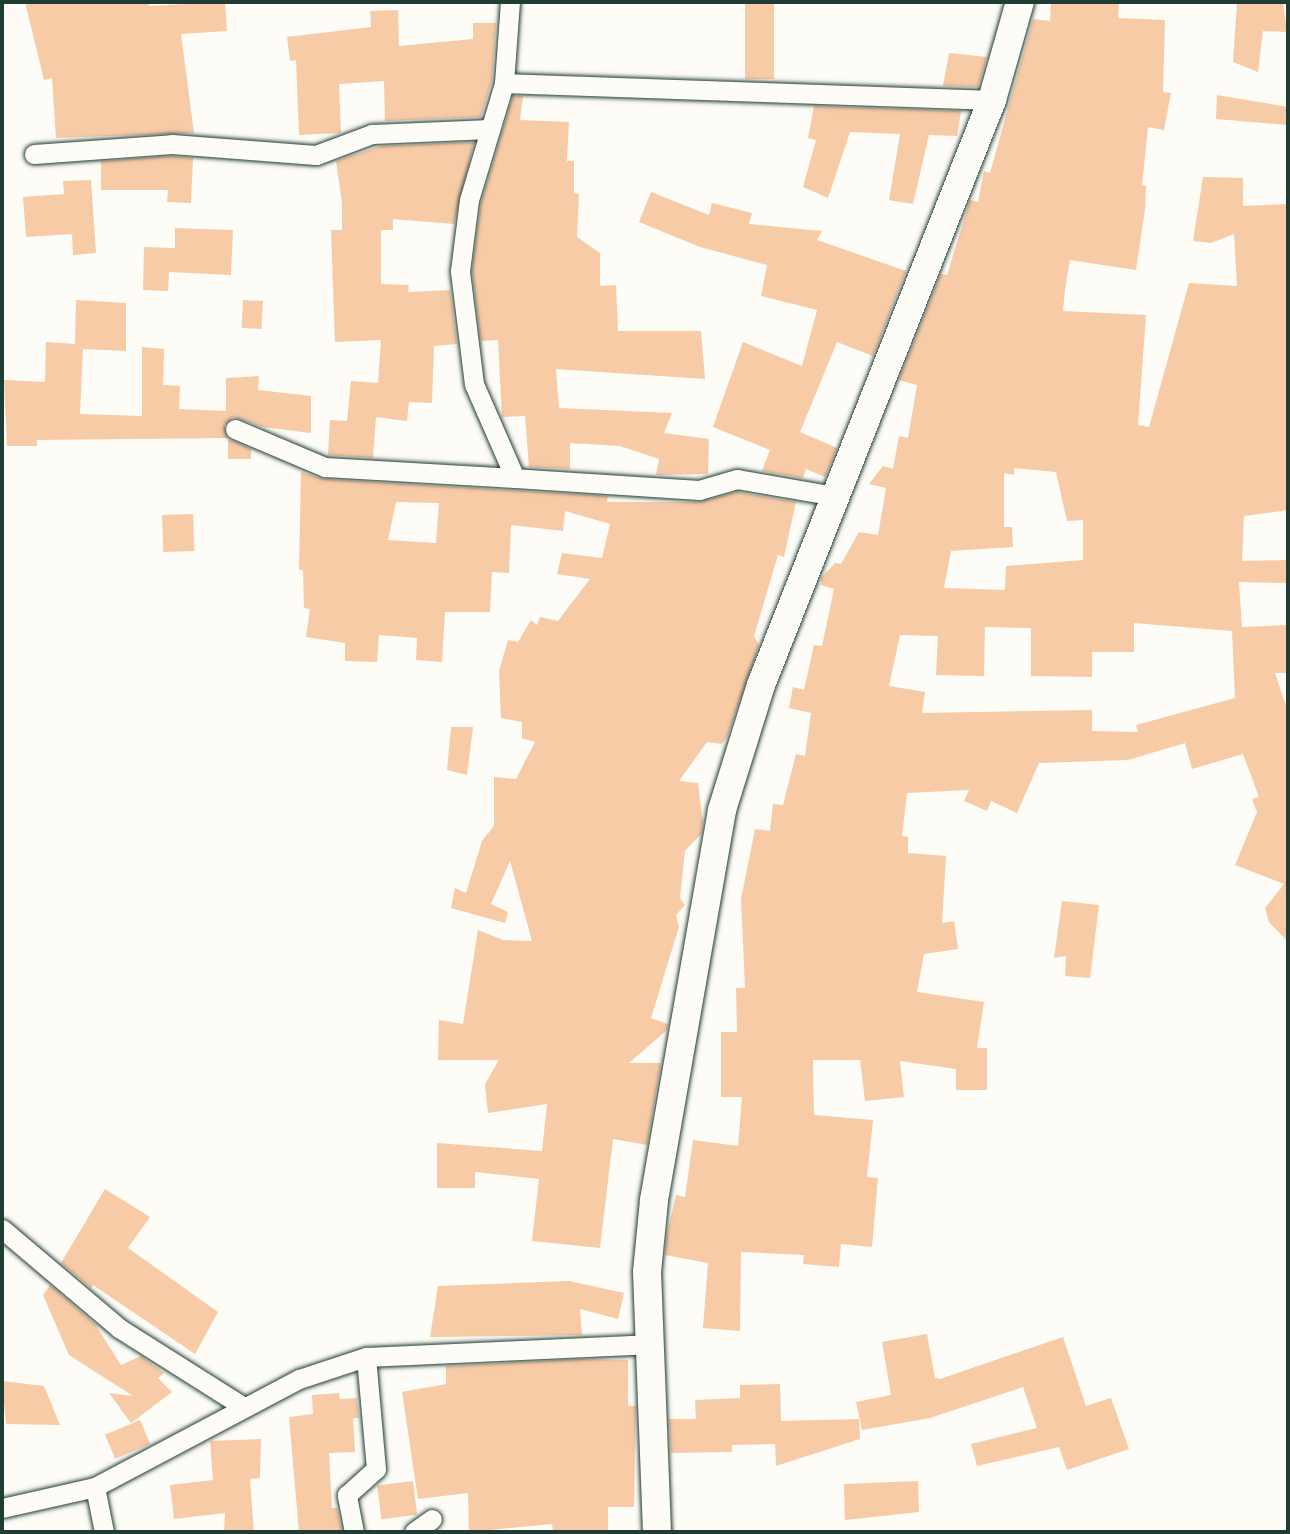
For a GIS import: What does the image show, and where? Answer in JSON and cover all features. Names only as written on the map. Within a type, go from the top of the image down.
[{"type":"main road","points":[[657,1532],[649,1344],[654,1200],[722,810],[741,739],[992,100],[1020,2]]},
{"type":"street","points":[[510,2],[504,83],[466,212],[460,271],[474,384],[515,478]]},
{"type":"street","points":[[504,83],[992,100]]},
{"type":"street","points":[[34,154],[172,144],[316,155],[372,134],[489,130]]},
{"type":"street","points":[[235,429],[325,467],[699,490],[737,478],[835,496]]},
{"type":"street","points":[[2,1230],[119,1328],[244,1407]]},
{"type":"street","points":[[2,1508],[95,1487],[299,1379],[366,1357],[649,1344]]},
{"type":"street","points":[[354,1532],[346,1497],[376,1469],[366,1357]]},
{"type":"street","points":[[95,1487],[104,1532]]},
{"type":"street","points":[[414,1532],[432,1519]]},
{"type":"building","points":[[25,2],[148,2],[149,6],[225,2],[227,31],[181,34],[194,133],[56,138],[52,78],[44,80]]},
{"type":"building","points":[[745,2],[774,2],[774,79],[745,79]]},
{"type":"building","points":[[1051,2],[1119,2],[1118,18],[1165,20],[1163,92],[1171,93],[1164,130],[1148,127],[1142,185],[1146,186],[1145,210],[1136,270],[1070,260],[1063,311],[1146,315],[1138,425],[1149,427],[1189,283],[1237,286],[1234,234],[1211,243],[1193,241],[1203,177],[1243,178],[1243,206],[1288,204],[1288,510],[1244,516],[1242,561],[1288,560],[1288,583],[1239,582],[1242,627],[1288,625],[1288,673],[1275,673],[1288,712],[1288,942],[1269,922],[1265,908],[1284,884],[1235,865],[1257,812],[1252,799],[1259,797],[1243,754],[1192,769],[1185,743],[1128,760],[1039,763],[1017,813],[991,801],[987,811],[964,801],[969,790],[907,793],[902,836],[908,837],[908,853],[946,856],[942,923],[954,921],[958,949],[924,954],[917,992],[984,1002],[977,1048],[987,1048],[987,1090],[956,1090],[956,1069],[900,1061],[904,1097],[865,1101],[860,1060],[813,1060],[814,1115],[873,1120],[867,1177],[878,1178],[872,1247],[841,1244],[839,1267],[803,1264],[804,1255],[741,1252],[740,1331],[703,1328],[708,1263],[665,1255],[667,1234],[676,1195],[685,1197],[693,1140],[738,1146],[742,1097],[721,1097],[721,1032],[737,1032],[736,988],[745,988],[741,899],[755,829],[770,831],[773,804],[783,805],[796,754],[805,756],[811,713],[789,708],[793,687],[804,690],[814,645],[822,646],[834,589],[821,585],[821,578],[835,563],[841,564],[859,532],[878,535],[886,488],[869,484],[883,466],[893,469],[899,436],[908,438],[917,385],[899,380],[941,274],[947,275],[970,200],[978,202],[984,171],[990,173],[1033,19],[1050,21]],"holes":[[[1014,468],[1056,472],[1067,521],[1083,520],[1083,560],[1006,566],[1005,590],[944,588],[951,551],[1013,547],[1012,527],[1004,527],[1004,473],[1014,475]],[[1134,623],[1232,631],[1235,698],[1136,725],[1138,732],[1092,731],[1092,710],[922,713],[925,692],[889,686],[900,635],[938,636],[936,675],[984,676],[985,627],[1031,628],[1031,676],[1092,677],[1092,652],[1134,652]]]},
{"type":"building","points":[[1237,2],[1283,2],[1287,32],[1263,31],[1258,72],[1233,62]]},
{"type":"building","points":[[398,10],[399,46],[473,39],[473,23],[496,23],[492,81],[481,117],[385,121],[384,81],[339,84],[341,133],[299,135],[296,60],[290,61],[287,37],[371,27],[370,11]]},
{"type":"building","points":[[949,53],[987,57],[978,87],[943,86]]},
{"type":"building","points":[[1217,95],[1288,107],[1288,125],[1216,119]]},
{"type":"building","points":[[513,96],[523,96],[520,120],[569,122],[567,161],[574,161],[574,193],[579,194],[577,237],[600,253],[600,286],[616,285],[618,331],[701,331],[705,379],[556,369],[559,408],[672,413],[664,433],[709,439],[708,474],[656,475],[659,459],[620,446],[570,443],[570,469],[529,467],[525,416],[502,417],[498,340],[481,341],[472,271],[481,203]]},
{"type":"building","points":[[814,106],[961,111],[957,136],[929,135],[913,204],[889,200],[900,134],[850,132],[828,198],[803,187],[816,140],[808,138]]},
{"type":"building","points":[[474,142],[454,224],[393,219],[393,230],[381,230],[381,284],[409,285],[408,292],[450,290],[457,344],[434,346],[432,403],[409,402],[407,421],[376,417],[373,458],[328,455],[330,420],[347,421],[351,381],[378,383],[381,340],[335,342],[331,230],[342,230],[342,203],[336,161],[381,146]]},
{"type":"building","points":[[172,156],[193,158],[191,203],[167,202],[168,190],[101,190],[101,161]]},
{"type":"building","points":[[91,180],[96,253],[73,255],[72,234],[26,237],[23,197],[64,194],[63,181]]},
{"type":"building","points":[[651,192],[709,215],[712,203],[752,213],[749,224],[822,231],[817,240],[906,271],[873,356],[837,342],[800,432],[837,448],[825,477],[806,469],[803,478],[762,471],[770,450],[713,427],[743,342],[802,366],[817,310],[761,296],[767,265],[700,247],[639,222]]},
{"type":"building","points":[[175,228],[233,230],[231,275],[169,272],[168,291],[143,290],[144,247],[175,248]]},
{"type":"building","points":[[76,300],[126,303],[126,351],[83,349],[80,414],[142,416],[142,347],[164,349],[163,385],[180,386],[179,409],[226,411],[226,378],[259,376],[258,390],[311,396],[311,433],[263,427],[234,417],[224,425],[228,438],[37,440],[37,446],[7,446],[4,380],[45,382],[46,342],[75,344]]},
{"type":"building","points":[[243,300],[263,301],[262,329],[242,328]]},
{"type":"building","points":[[228,439],[251,449],[251,459],[228,459]]},
{"type":"building","points":[[301,472],[324,479],[608,496],[607,502],[699,502],[737,492],[796,502],[784,557],[778,555],[754,636],[759,645],[727,737],[722,744],[707,742],[679,781],[698,783],[703,823],[701,834],[685,851],[680,898],[685,905],[676,915],[679,927],[651,1018],[668,1024],[667,1030],[629,1063],[661,1063],[647,1145],[613,1139],[600,1248],[532,1241],[539,1179],[475,1172],[475,1188],[437,1188],[437,1143],[542,1151],[547,1104],[488,1113],[485,1084],[499,1060],[438,1060],[439,1020],[463,1024],[478,930],[503,940],[532,941],[510,861],[491,904],[508,912],[505,923],[451,908],[455,888],[466,893],[482,841],[494,826],[494,777],[516,779],[535,742],[522,738],[522,722],[501,718],[499,671],[508,640],[518,642],[531,620],[537,625],[540,617],[558,621],[590,579],[557,574],[562,553],[602,558],[610,524],[565,511],[563,531],[511,525],[509,573],[492,572],[490,612],[445,612],[442,662],[416,660],[417,638],[379,635],[377,662],[345,661],[345,643],[306,637],[310,609],[304,608],[303,570],[299,570]],"holes":[[[396,502],[439,503],[436,543],[388,540]]]},
{"type":"building","points":[[193,514],[194,551],[163,552],[162,515]]},
{"type":"building","points":[[451,727],[473,727],[467,775],[447,770]]},
{"type":"building","points":[[1062,901],[1099,905],[1090,978],[1065,976],[1066,956],[1054,958]]},
{"type":"building","points":[[105,1189],[150,1217],[128,1248],[218,1312],[195,1354],[93,1285],[91,1288],[61,1263]]},
{"type":"building","points":[[569,1281],[624,1293],[618,1319],[580,1309],[582,1335],[430,1337],[438,1286]]},
{"type":"building","points":[[50,1285],[95,1324],[121,1365],[141,1356],[164,1373],[158,1378],[172,1392],[131,1423],[109,1393],[133,1396],[69,1355],[43,1295]]},
{"type":"building","points":[[927,1334],[935,1378],[940,1379],[1063,1337],[1086,1406],[1111,1398],[1129,1449],[1067,1470],[1059,1447],[977,1466],[971,1444],[1037,1428],[1023,1387],[930,1418],[862,1430],[856,1402],[891,1395],[882,1342]]},
{"type":"building","points":[[583,1359],[628,1360],[628,1406],[636,1406],[634,1507],[608,1507],[608,1532],[553,1531],[552,1524],[469,1532],[468,1493],[418,1499],[402,1392],[446,1384],[446,1366]]},
{"type":"building","points":[[2,1381],[44,1386],[60,1425],[6,1424]]},
{"type":"building","points":[[780,1384],[781,1421],[859,1419],[860,1439],[776,1466],[775,1444],[732,1445],[732,1452],[671,1453],[669,1419],[696,1419],[695,1400],[740,1398],[740,1385]]},
{"type":"building","points":[[339,1393],[340,1399],[357,1398],[359,1418],[353,1418],[355,1452],[329,1453],[332,1508],[337,1508],[342,1532],[299,1532],[289,1417],[313,1414],[312,1395]]},
{"type":"building","points":[[140,1420],[150,1444],[115,1459],[105,1435]]},
{"type":"building","points":[[261,1439],[260,1478],[250,1479],[254,1532],[224,1532],[225,1513],[174,1519],[170,1485],[213,1480],[210,1441]]},
{"type":"building","points":[[413,1481],[417,1515],[381,1519],[377,1485]]},
{"type":"building","points":[[918,1481],[919,1512],[845,1520],[844,1484]]}]
